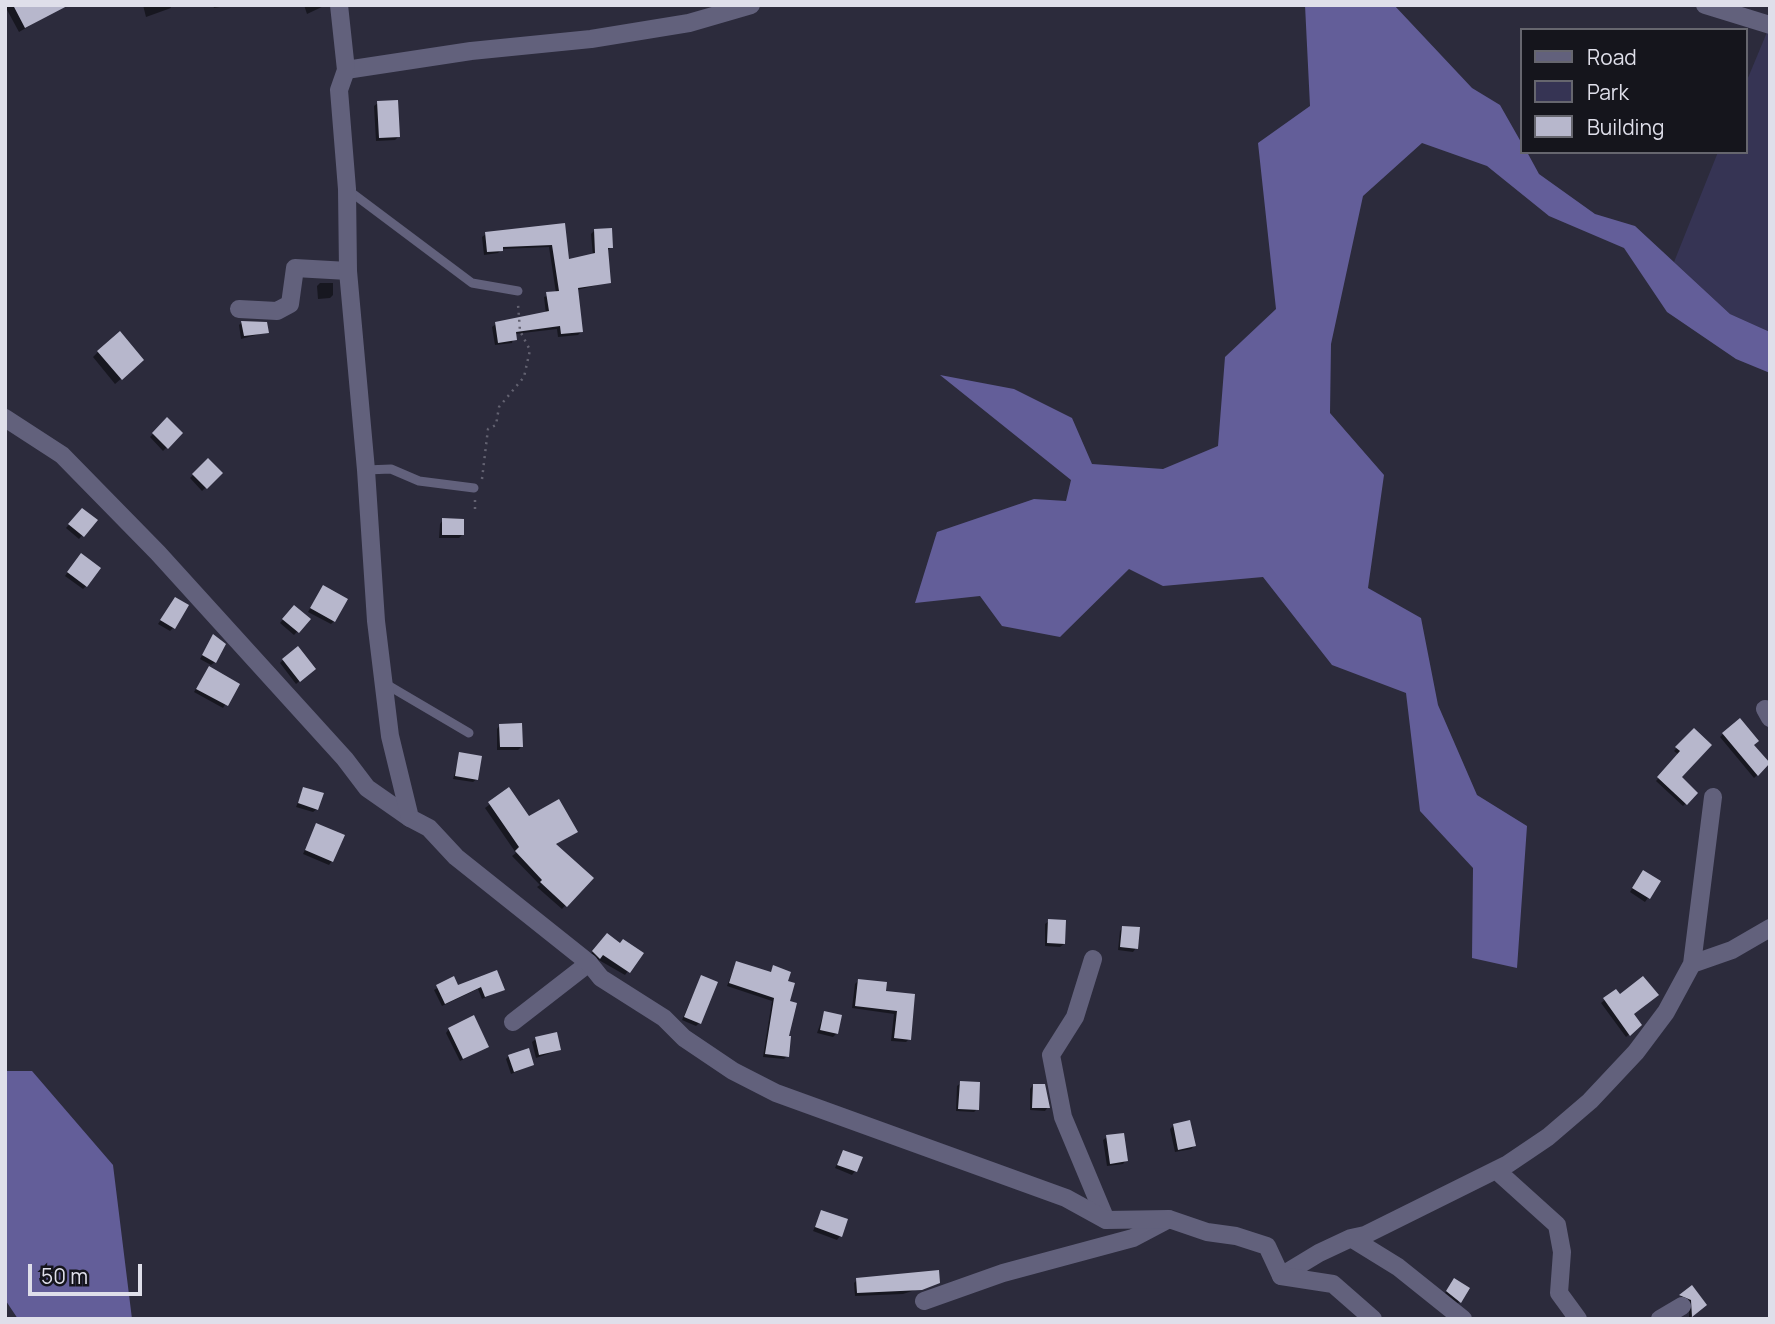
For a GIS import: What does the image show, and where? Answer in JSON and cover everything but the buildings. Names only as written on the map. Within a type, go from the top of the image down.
[{"type":"street","points":[[339,5],[346,70],[339,90],[347,190],[348,271],[376,621],[390,736],[410,818]]},
{"type":"street","points":[[346,70],[471,51],[591,39],[689,23],[751,5]]},
{"type":"street","points":[[1705,5],[1770,25]]},
{"type":"street","points":[[239,309],[277,311],[290,304],[295,268],[348,271]]},
{"type":"street","points":[[5,418],[62,455],[158,553],[345,759],[367,788],[429,828],[456,857],[589,963],[601,978],[664,1018],[715,1060],[776,1093],[1066,1198],[1106,1220],[1170,1219],[1207,1232],[1236,1236],[1267,1246],[1281,1276]]},
{"type":"street","points":[[1281,1276],[1351,1238],[1365,1235],[1496,1170],[1548,1137],[1590,1101],[1636,1052],[1666,1012],[1692,964],[1713,797]]},
{"type":"street","points":[[1692,964],[1732,950],[1770,928]]},
{"type":"street","points":[[1093,959],[1075,1017],[1051,1055],[1063,1116],[1106,1220]]},
{"type":"street","points":[[513,1022],[589,963]]},
{"type":"street","points":[[1496,1170],[1557,1225],[1562,1252],[1559,1293],[1578,1319]]},
{"type":"street","points":[[924,1301],[1003,1273],[1133,1238],[1170,1219]]},
{"type":"street","points":[[1351,1238],[1398,1267],[1463,1319]]},
{"type":"street","points":[[1281,1276],[1334,1284],[1373,1319]]},
{"type":"street","points":[[1660,1319],[1682,1306]]},
{"type":"lane","points":[[347,190],[472,283],[518,291]]},
{"type":"lane","points":[[366,470],[391,468],[419,481],[474,488]]},
{"type":"lane","points":[[384,684],[469,733]]},
{"type":"path","points":[[475,514],[474,488],[482,479],[488,429],[496,425],[499,407],[524,377],[530,350],[520,331],[518,291]]},
{"type":"green space","points":[[1770,25],[1770,332],[1730,314],[1674,262],[1717,154],[1747,154],[1747,80]]},
{"type":"shaded area","points":[[1305,5],[1394,5],[1472,88],[1500,105],[1520,140],[1520,154],[1528,154],[1539,174],[1595,214],[1635,226],[1730,314],[1770,332],[1770,373],[1736,359],[1667,312],[1624,248],[1549,216],[1487,166],[1422,143],[1363,196],[1331,344],[1330,413],[1384,475],[1368,588],[1421,618],[1438,705],[1477,795],[1527,826],[1517,968],[1472,958],[1473,868],[1420,811],[1406,693],[1332,665],[1263,577],[1163,586],[1129,569],[1060,637],[1002,626],[980,596],[915,603],[937,532],[1034,499],[1066,501],[1071,480],[940,375],[1014,389],[1072,418],[1092,464],[1163,469],[1218,446],[1225,357],[1276,309],[1258,143],[1310,106]]},
{"type":"shaded area","points":[[5,1071],[32,1071],[113,1165],[132,1319],[18,1319],[6,1301]]}]
